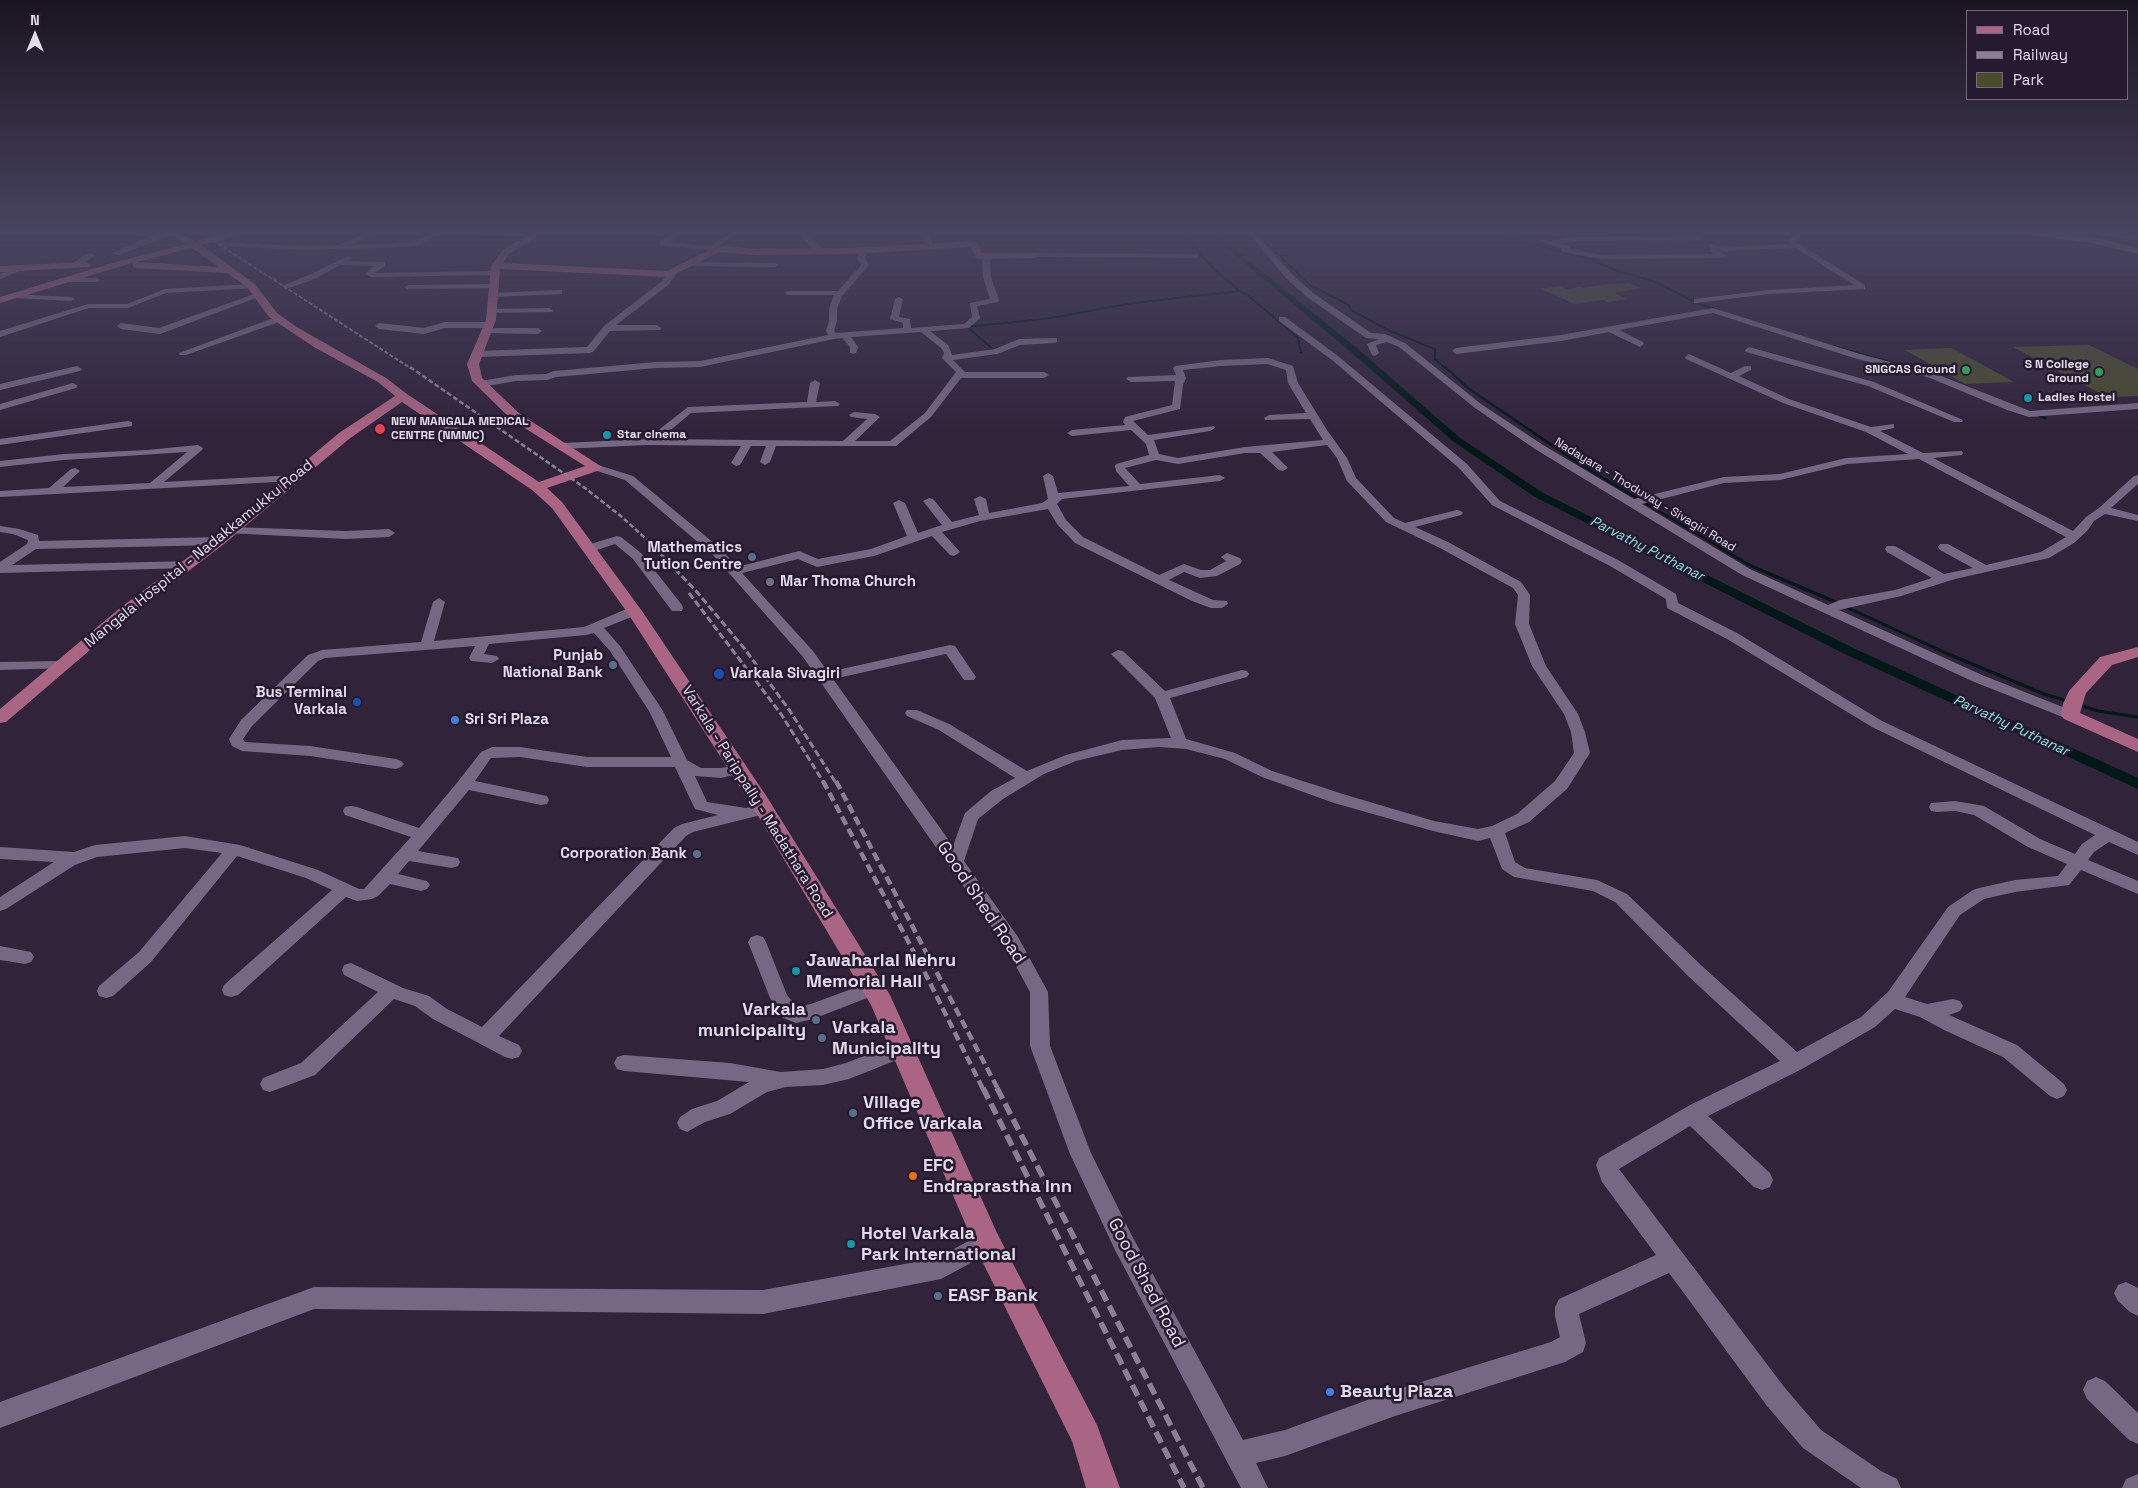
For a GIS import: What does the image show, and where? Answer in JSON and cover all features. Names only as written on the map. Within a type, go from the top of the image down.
[{"type":"main road","name":"Varkala - Parippally - Madathara Road","points":[[264,300],[273,315],[318,345],[382,380],[403,397],[537,487],[557,506],[634,611],[737,770],[757,811],[882,1002],[987,1242],[1086,1436],[1103,1488]]},
{"type":"main road","points":[[492,300],[488,328],[473,364],[476,379],[516,417],[595,467]]},
{"type":"main road","name":"Mangala Hospital - Nadakkamukku Road","points":[[0,718],[126,611],[225,536],[344,436],[392,402],[403,397]]},
{"type":"main road","points":[[537,487],[595,467]]},
{"type":"main road","points":[[2138,652],[2106,661],[2073,703],[2138,746]]},
{"type":"street","points":[[0,334],[88,306],[124,307],[141,300]]},
{"type":"street","points":[[121,326],[160,331],[243,300]]},
{"type":"street","points":[[477,354],[590,350],[607,328],[643,300]]},
{"type":"street","points":[[834,336],[830,331],[833,309],[837,300]]},
{"type":"street","points":[[900,300],[894,319],[907,321],[907,331]]},
{"type":"street","points":[[481,384],[554,374],[656,365],[700,364],[834,336],[966,326],[976,318],[973,305],[993,300]]},
{"type":"street","name":"Nadayara - Thoduvay - Sivagiri Road","points":[[1318,300],[1369,336],[1390,339],[1402,345],[1478,406],[1520,434],[1746,572],[1977,678],[2073,703]]},
{"type":"street","points":[[1696,301],[1701,300]]},
{"type":"street","points":[[491,311],[549,310]]},
{"type":"street","points":[[1456,352],[1562,338],[1713,310],[1857,356],[1933,376],[2010,408],[2030,414],[2138,406]]},
{"type":"street","points":[[183,352],[279,319]]},
{"type":"street","points":[[1282,319],[1335,358],[1463,466],[1496,503],[1614,563],[1672,597],[1672,605],[1732,636],[1877,724],[2138,849]]},
{"type":"street","points":[[851,324],[859,333]]},
{"type":"street","points":[[379,326],[424,331],[445,325],[538,331]]},
{"type":"street","points":[[607,328],[657,328]]},
{"type":"street","points":[[1610,329],[1640,344]]},
{"type":"street","points":[[924,330],[931,338],[945,347],[948,353],[946,358]]},
{"type":"street","points":[[844,335],[854,347],[853,351]]},
{"type":"street","points":[[1375,353],[1371,344],[1390,339]]},
{"type":"street","points":[[946,358],[997,352],[1019,342],[1054,340]]},
{"type":"street","points":[[1749,350],[1871,384],[1958,420]]},
{"type":"street","points":[[1689,357],[1786,401],[1870,430],[2071,535]]},
{"type":"street","points":[[562,446],[650,442],[892,444],[928,415],[961,372],[946,358]]},
{"type":"street","points":[[955,864],[971,817],[997,795],[1026,778],[1071,758],[1122,745],[1159,742],[1180,743],[1230,756],[1267,774],[1340,799],[1433,826],[1478,835],[1496,831],[1523,818],[1561,785],[1582,753],[1578,732],[1570,714],[1536,658],[1522,624],[1524,595],[1517,585],[1406,526],[1390,520],[1351,478],[1342,458],[1313,416],[1294,383],[1290,368],[1280,364],[1244,361],[1180,373],[1132,379]]},
{"type":"street","points":[[1732,376],[1748,368]]},
{"type":"street","points":[[0,387],[77,369]]},
{"type":"street","points":[[1146,371],[1180,373]]},
{"type":"street","points":[[1154,456],[1151,443],[1128,422],[1129,419],[1178,407],[1180,373]]},
{"type":"street","points":[[959,375],[1044,375]]},
{"type":"street","points":[[811,405],[814,383]]},
{"type":"street","points":[[0,407],[73,386]]},
{"type":"street","points":[[650,442],[666,426],[688,410],[835,404]]},
{"type":"street","points":[[845,444],[875,417],[854,415]]},
{"type":"street","points":[[1269,418],[1313,416]]},
{"type":"street","points":[[0,442],[128,424]]},
{"type":"street","points":[[1870,430],[1890,426]]},
{"type":"street","points":[[1072,433],[1134,427]]},
{"type":"street","points":[[1147,438],[1210,428]]},
{"type":"street","points":[[1130,489],[1134,488],[1135,484],[1120,470],[1120,466],[1150,459],[1154,456],[1178,461],[1245,450],[1330,442]]},
{"type":"street","points":[[736,463],[747,444]]},
{"type":"street","points":[[765,462],[772,444]]},
{"type":"street","points":[[0,464],[64,457],[147,453],[198,448],[154,485]]},
{"type":"street","points":[[1262,449],[1283,468]]},
{"type":"street","points":[[1633,503],[1724,480],[1780,477],[1846,461],[1958,453]]},
{"type":"street","name":"Good Shed Road","points":[[595,467],[630,478],[717,552],[808,654],[1012,942],[1038,992],[1040,1046],[1081,1154],[1123,1242],[1255,1488]]},
{"type":"street","points":[[52,491],[75,471]]},
{"type":"street","points":[[1048,476],[1052,502],[1062,522],[1079,540],[1206,602],[1222,604]]},
{"type":"street","points":[[0,494],[295,478]]},
{"type":"street","points":[[734,571],[799,555],[816,563],[874,552],[948,526],[1052,502],[1059,496],[1220,478]]},
{"type":"street","points":[[1828,610],[1840,604],[1897,593],[1943,579],[2032,559],[2052,552],[2070,540],[2090,519],[2103,510],[2138,478]]},
{"type":"street","points":[[980,499],[984,517]]},
{"type":"street","points":[[928,501],[948,526]]},
{"type":"street","points":[[899,503],[914,538]]},
{"type":"street","points":[[2103,510],[2138,518]]},
{"type":"street","points":[[1406,526],[1458,513]]},
{"type":"street","points":[[0,529],[15,531],[34,538],[33,544]]},
{"type":"street","points":[[934,531],[954,552]]},
{"type":"street","points":[[0,569],[33,544],[225,536],[389,533]]},
{"type":"street","points":[[588,549],[618,540],[637,556],[678,608]]},
{"type":"street","points":[[1944,547],[1985,569]]},
{"type":"street","points":[[1891,549],[1943,579]]},
{"type":"street","points":[[1160,579],[1184,568],[1200,574],[1213,573],[1236,562],[1227,557]]},
{"type":"street","points":[[0,569],[190,564]]},
{"type":"street","points":[[426,647],[439,602]]},
{"type":"street","points":[[396,764],[310,751],[242,746],[237,743],[236,739],[246,723],[315,657],[327,653],[426,647],[586,632],[598,628],[616,617],[634,611]]},
{"type":"street","points":[[598,628],[615,649],[656,711],[703,806],[711,809],[757,811]]},
{"type":"street","points":[[484,641],[476,658],[492,659]]},
{"type":"street","points":[[824,677],[950,649],[969,677]]},
{"type":"street","points":[[1118,654],[1162,696],[1180,743]]},
{"type":"street","points":[[0,666],[62,665]]},
{"type":"street","points":[[1162,696],[1242,674]]},
{"type":"street","points":[[912,713],[944,727],[1026,778]]},
{"type":"street","points":[[0,905],[74,858],[95,851],[185,842],[234,849],[312,874],[357,895],[366,895],[372,892],[406,855],[465,784],[486,755],[492,752],[520,752],[587,762],[680,762],[701,774],[737,770]]},
{"type":"street","points":[[465,784],[541,800]]},
{"type":"street","points":[[1936,807],[1955,806],[1978,810],[2018,834],[2138,888]]},
{"type":"street","points":[[351,811],[422,835]]},
{"type":"street","points":[[351,970],[392,990],[422,1001],[443,1016],[479,1036],[486,1034],[532,990],[680,832],[688,828],[757,811]]},
{"type":"street","points":[[1496,831],[1508,865],[1520,873],[1597,886],[1621,898],[1695,971],[1795,1063]]},
{"type":"street","points":[[1888,1488],[1872,1480],[1812,1439],[1776,1397],[1610,1175],[1607,1165],[1692,1114],[1795,1063],[1868,1022],[1892,1000],[1954,911],[1979,894],[2015,886],[2063,881],[2088,848],[2107,835]]},
{"type":"street","points":[[106,991],[145,957],[234,849]]},
{"type":"street","points":[[0,854],[74,858]]},
{"type":"street","points":[[406,855],[452,862]]},
{"type":"street","points":[[386,877],[422,886]]},
{"type":"street","points":[[231,990],[344,889]]},
{"type":"street","points":[[757,942],[779,998],[790,1013],[799,1014],[813,1011],[873,988]]},
{"type":"street","points":[[0,953],[25,957]]},
{"type":"street","points":[[270,1084],[308,1069],[392,990]]},
{"type":"street","points":[[1892,1000],[1927,1012],[1951,1025],[2010,1051],[2057,1090]]},
{"type":"street","points":[[1927,1012],[1953,1006]]},
{"type":"street","points":[[486,1034],[489,1040],[512,1052]]},
{"type":"street","points":[[687,1123],[699,1115],[723,1108],[762,1086],[782,1080],[823,1077],[848,1071],[902,1049]]},
{"type":"street","points":[[624,1062],[730,1071],[782,1080]]},
{"type":"street","points":[[1692,1114],[1762,1180]]},
{"type":"street","points":[[0,1415],[314,1298],[763,1302],[940,1268],[987,1242]]},
{"type":"street","points":[[1237,1454],[1284,1443],[1396,1403],[1556,1353],[1574,1343],[1567,1316],[1567,1307],[1674,1259]]},
{"type":"street","points":[[2096,1390],[2138,1431]]},
{"type":"green space","points":[[1566,300],[1600,300],[1574,304]]},
{"type":"green space","name":"S N College Ground","points":[[2089,345],[2138,369],[2138,396],[2107,397],[2013,347]]},
{"type":"green space","name":"SNGCAS Ground","points":[[1951,348],[2014,382],[1965,384],[1905,350]]},
{"type":"waterway","points":[[994,350],[967,327],[1051,318],[1156,300]]},
{"type":"waterway","points":[[1254,300],[1298,338],[1301,353]]},
{"type":"waterway","name":"Parvathy Puthanar","points":[[1293,300],[1457,440],[1539,495],[1849,651],[2138,784]]},
{"type":"waterway","points":[[1340,300],[1349,305],[1351,310],[1388,330],[1435,349],[1435,359],[1446,369]]},
{"type":"waterway","points":[[1692,300],[1715,309]]},
{"type":"waterway","points":[[1834,346],[1915,369]]},
{"type":"waterway","points":[[1445,367],[1468,388],[1578,463],[1721,548]]},
{"type":"waterway","points":[[1910,367],[1937,375]]},
{"type":"waterway","points":[[2040,416],[2045,418]]},
{"type":"waterway","points":[[1719,547],[1751,566],[1838,603]]},
{"type":"waterway","points":[[1844,606],[1946,653],[2044,694],[2068,701]]},
{"type":"waterway","points":[[2079,705],[2098,711],[2138,717]]},
{"type":"railway","points":[[306,300],[412,369]]},
{"type":"railway","points":[[410,367],[585,488],[622,517],[656,548]]},
{"type":"railway","points":[[654,547],[697,592],[744,648],[790,711],[836,783]]},
{"type":"railway","points":[[689,593],[781,714],[824,783]]},
{"type":"railway","points":[[823,781],[926,975],[983,1089]]},
{"type":"railway","points":[[836,781],[998,1089]]},
{"type":"railway","points":[[983,1088],[1184,1488]]},
{"type":"railway","points":[[997,1088],[1203,1488]]},
{"type":"place","name":"SNGCAS Ground","points":[[1966,370]]},
{"type":"place","name":"S N College Ground","points":[[2099,372]]},
{"type":"place","name":"Ladies Hostel","points":[[2028,398]]},
{"type":"place","name":"NEW MANGALA MEDICAL CENTRE (NMMC)","points":[[380,429]]},
{"type":"place","name":"Star cinema","points":[[607,435]]},
{"type":"place","name":"Mathematics Tution Centre","points":[[752,557]]},
{"type":"place","name":"Mar Thoma Church","points":[[770,582]]},
{"type":"place","name":"Punjab National Bank","points":[[613,665]]},
{"type":"place","name":"Varkala Sivagiri","points":[[719,674]]},
{"type":"place","name":"Bus Terminal Varkala","points":[[357,702]]},
{"type":"place","name":"Sri Sri Plaza","points":[[455,720]]},
{"type":"place","name":"Corporation Bank","points":[[697,854]]},
{"type":"place","name":"Jawaharlal Nehru Memorial Hall","points":[[796,971]]},
{"type":"place","name":"Varkala municipality","points":[[816,1020]]},
{"type":"place","name":"Varkala Municipality","points":[[822,1038]]},
{"type":"place","name":"Village Office Varkala","points":[[853,1113]]},
{"type":"place","name":"EFC Endraprastha Inn","points":[[913,1176]]},
{"type":"place","name":"Hotel Varkala Park International","points":[[851,1244]]},
{"type":"place","name":"EASF Bank","points":[[938,1296]]},
{"type":"place","name":"Beauty Plaza","points":[[1330,1392]]}]
